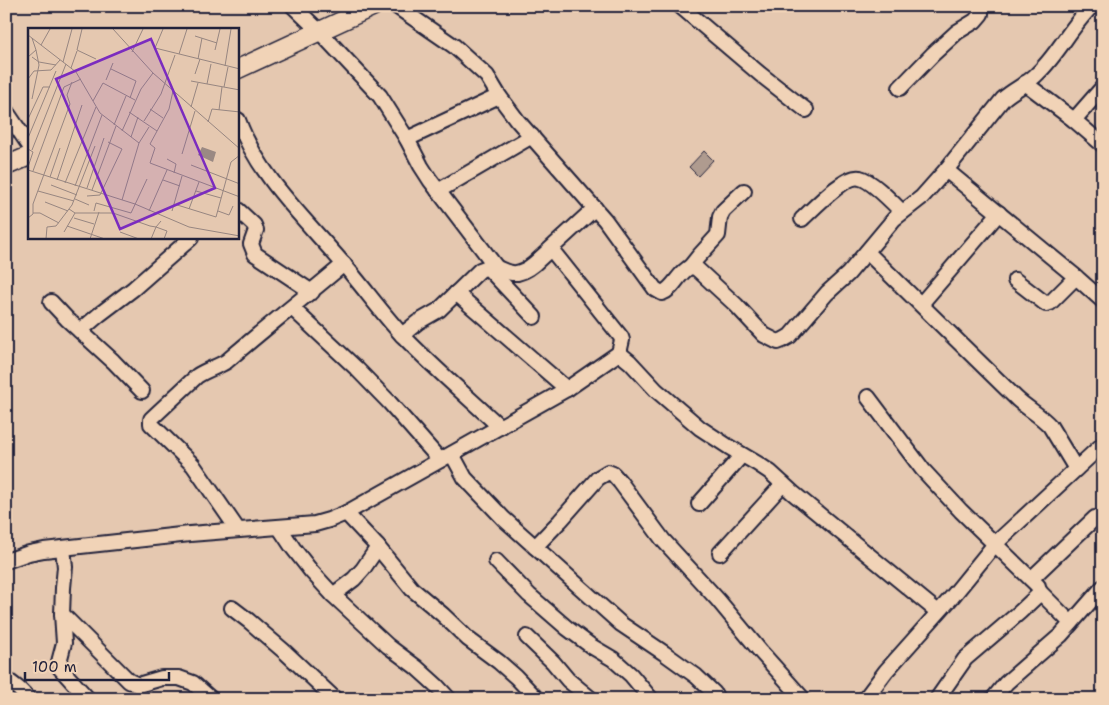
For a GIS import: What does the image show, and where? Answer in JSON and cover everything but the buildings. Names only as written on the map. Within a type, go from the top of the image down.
[{"type":"main road","points":[[239,69],[374,6]]},
{"type":"main road","points":[[6,166],[28,156]]},
{"type":"street","points":[[293,6],[380,96],[438,191],[492,267],[534,318]]},
{"type":"street","points":[[396,6],[454,46],[487,76],[516,120],[595,208],[655,289],[662,294],[666,292],[684,270],[690,267],[718,235],[720,217],[723,211],[744,191]]},
{"type":"street","points":[[680,6],[760,74],[806,110]]},
{"type":"street","points":[[900,88],[957,32],[975,21],[980,14],[981,6]]},
{"type":"street","points":[[690,267],[696,268],[736,305],[764,335],[778,342],[790,336],[827,293],[848,274],[894,219],[922,197],[1003,99],[1039,72],[1082,16],[1092,6]]},
{"type":"street","points":[[1025,83],[1074,120],[1103,145]]},
{"type":"street","points":[[1074,120],[1103,87]]},
{"type":"street","points":[[407,139],[499,96]]},
{"type":"street","points":[[6,110],[28,143]]},
{"type":"street","points":[[239,123],[244,136],[265,172],[402,335],[437,370],[500,427]]},
{"type":"street","points":[[438,191],[532,136]]},
{"type":"street","points":[[946,170],[1076,277],[1101,295]]},
{"type":"street","points":[[802,219],[843,182],[854,177],[861,178],[870,183],[902,212]]},
{"type":"street","points":[[402,335],[418,322],[438,310],[480,270],[492,267],[517,273],[528,269],[595,208]]},
{"type":"street","points":[[239,211],[254,225],[256,230],[251,244],[255,254],[312,292]]},
{"type":"street","points":[[921,304],[999,213]]},
{"type":"street","points":[[80,331],[133,289],[190,239]]},
{"type":"street","points":[[6,561],[29,553],[63,548],[315,524],[346,513],[500,427],[566,389],[620,353],[622,337],[551,249]]},
{"type":"street","points":[[867,252],[1012,395],[1024,406],[1045,420],[1076,469]]},
{"type":"street","points":[[238,530],[193,465],[151,424],[151,419],[197,376],[227,361],[344,264]]},
{"type":"street","points":[[1015,280],[1046,304],[1050,303],[1076,277]]},
{"type":"street","points":[[456,293],[566,389]]},
{"type":"street","points":[[52,302],[142,392]]},
{"type":"street","points":[[292,308],[446,457],[504,519],[621,624],[696,676],[714,693],[717,699]]},
{"type":"street","points":[[620,353],[656,390],[700,428],[713,438],[764,468],[938,612]]},
{"type":"street","points":[[868,397],[924,470],[961,511],[1071,624]]},
{"type":"street","points":[[865,699],[886,671],[952,598],[995,544],[1103,444]]},
{"type":"street","points":[[699,504],[742,455]]},
{"type":"street","points":[[535,547],[598,478],[608,472],[612,474],[663,540],[718,600],[770,663],[803,699]]},
{"type":"street","points":[[720,553],[783,484]]},
{"type":"street","points":[[346,513],[378,547],[412,589],[444,615],[468,639],[499,662],[537,699]]},
{"type":"street","points":[[1035,585],[1094,518]]},
{"type":"street","points":[[279,527],[311,571],[333,595],[388,646],[416,667],[448,699]]},
{"type":"street","points":[[333,595],[363,569],[378,547]]},
{"type":"street","points":[[63,548],[65,567],[62,614],[64,643],[59,662],[60,668],[88,699]]},
{"type":"street","points":[[496,561],[529,595],[567,628],[591,646],[613,659],[631,675],[651,699]]},
{"type":"street","points":[[937,699],[966,659],[1037,596],[1035,585]]},
{"type":"street","points":[[993,699],[1006,683],[1071,624],[1103,587]]},
{"type":"street","points":[[232,608],[269,638],[335,699]]},
{"type":"street","points":[[62,614],[129,681],[138,685],[162,678],[179,678],[193,683],[211,699]]},
{"type":"street","points":[[527,637],[553,662],[568,680],[591,699]]},
{"type":"street","points":[[6,679],[29,699]]}]
